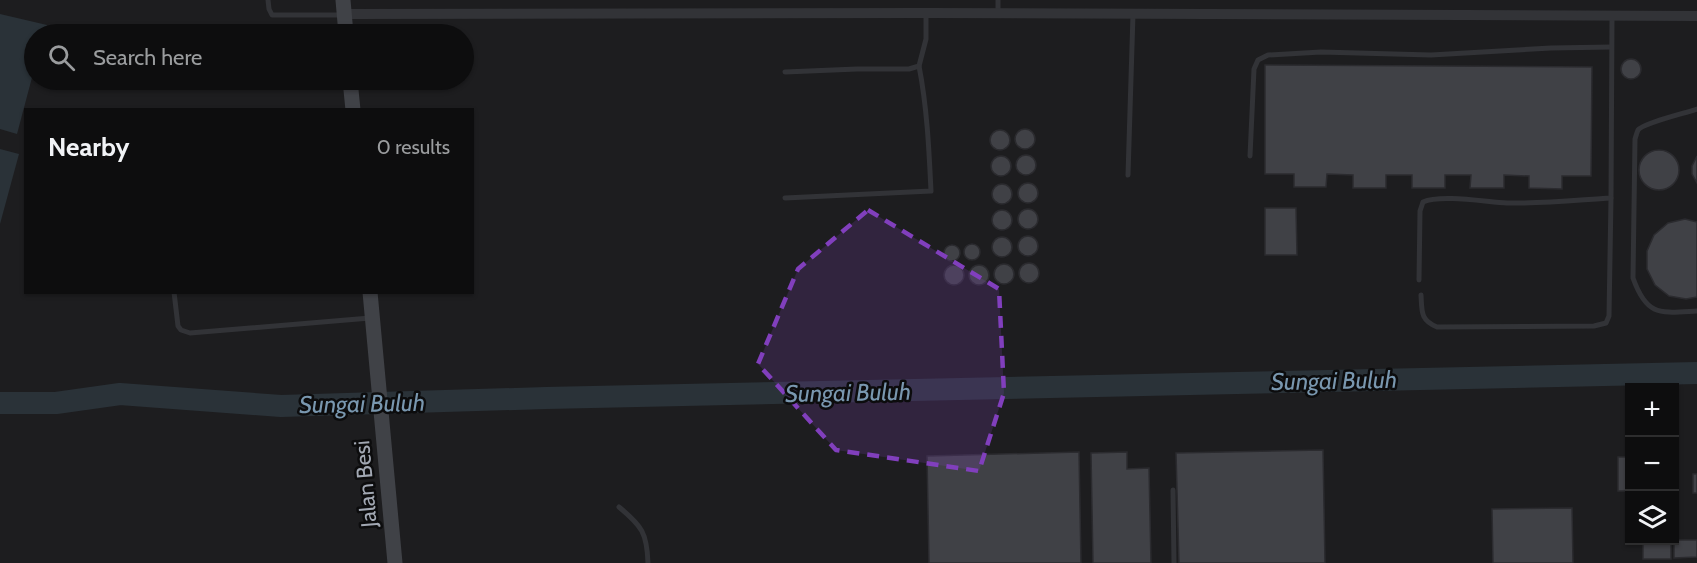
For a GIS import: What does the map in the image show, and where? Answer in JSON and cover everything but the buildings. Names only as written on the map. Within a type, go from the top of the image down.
[{"type":"street","points":[[345,24],[343,7],[926,13],[1697,16]]},
{"type":"street","points":[[351,90],[353,108]]},
{"type":"street","name":"Jalan Besi","points":[[370,294],[395,563]]},
{"type":"lane","points":[[268,0],[272,15],[343,7]]},
{"type":"lane","points":[[998,0],[998,13]]},
{"type":"lane","points":[[785,198],[931,191],[928,131],[920,66],[926,39],[926,13]]},
{"type":"lane","points":[[1128,175],[1133,13]]},
{"type":"lane","points":[[1421,295],[1422,314],[1428,324],[1437,327],[1594,326],[1606,323],[1609,316],[1611,198],[1611,17]]},
{"type":"lane","points":[[1250,156],[1254,69],[1258,60],[1268,55],[1321,52],[1431,55],[1611,47]]},
{"type":"lane","points":[[785,72],[909,69],[920,66]]},
{"type":"lane","points":[[1697,109],[1647,123],[1639,129],[1635,139],[1633,278],[1639,295],[1650,308],[1667,312],[1697,311]]},
{"type":"lane","points":[[1419,280],[1420,211],[1423,202],[1429,199],[1508,203],[1611,198]]},
{"type":"lane","points":[[174,294],[178,326],[181,330],[190,333],[372,318]]},
{"type":"lane","points":[[1173,490],[1174,563]]},
{"type":"lane","points":[[619,507],[636,521],[643,531],[648,563]]},
{"type":"highlighted area","points":[[868,210],[999,289],[1004,393],[979,471],[836,450],[758,364],[798,269]]},
{"type":"shaded area","points":[[0,0],[1697,0],[1697,563],[0,563]]},
{"type":"shaded area","points":[[0,14],[43,24],[24,24],[24,90],[29,90],[17,134],[0,129]]},
{"type":"shaded area","points":[[0,149],[19,154],[0,224]]},
{"type":"waterway","name":"Sungai Buluh","points":[[0,403],[56,403],[120,394],[281,406],[546,398],[1697,373]]}]
